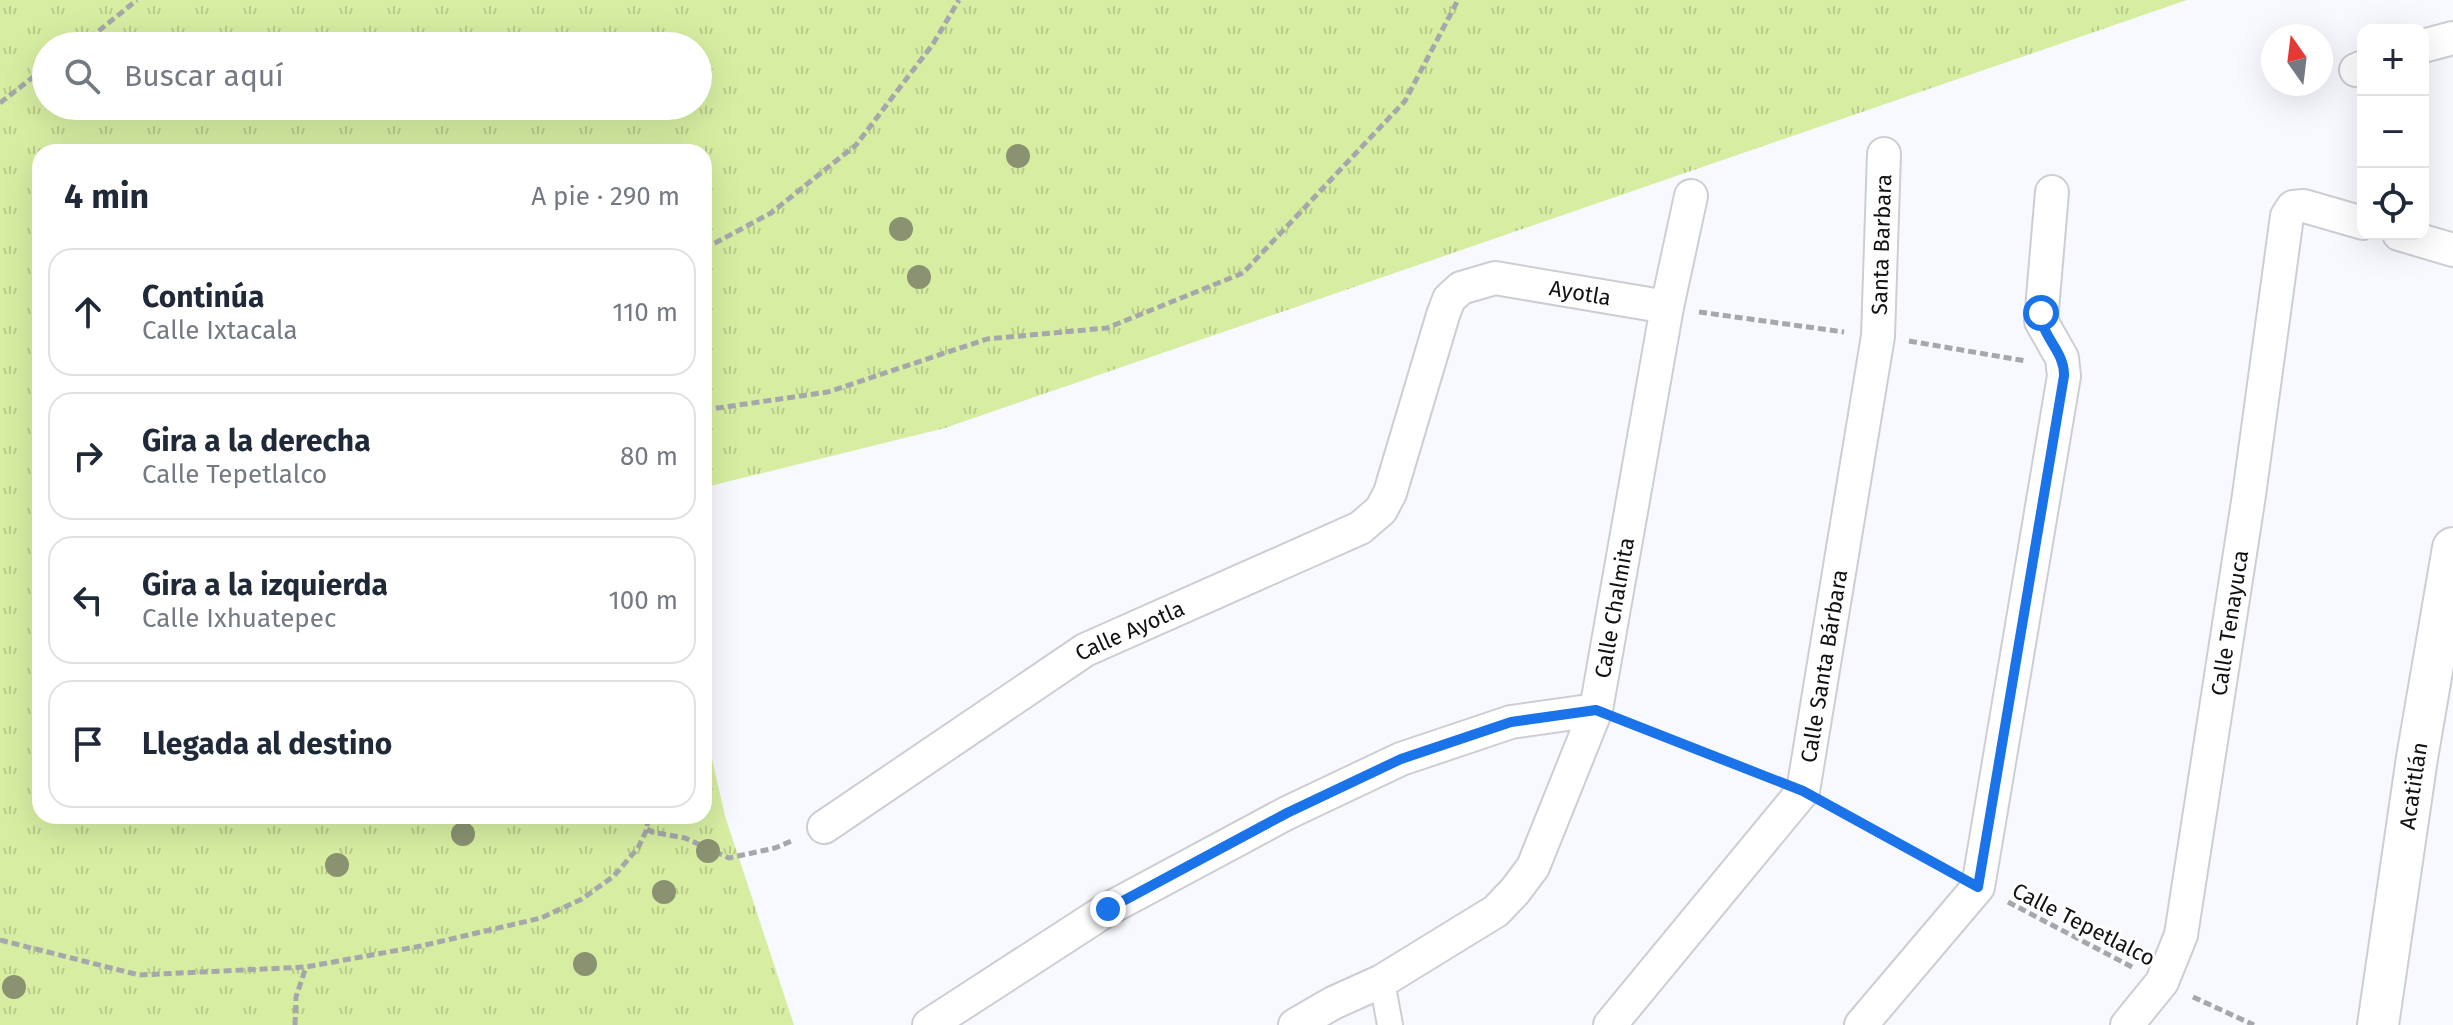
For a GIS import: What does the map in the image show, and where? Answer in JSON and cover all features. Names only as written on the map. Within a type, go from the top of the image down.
[{"type":"street","points":[[2429,44],[2453,38]]},
{"type":"street","name":"Santa Barbara","points":[[1878,336],[1884,154]]},
{"type":"street","points":[[1861,1025],[1978,887],[2064,376],[2062,358],[2041,321],[2052,192]]},
{"type":"street","name":"Calle Chalmita","points":[[1295,1025],[1328,1014],[1496,911],[1533,867],[1596,710],[1667,307],[1691,196]]},
{"type":"street","name":"Calle Tenayuca","points":[[2127,1025],[2162,982],[2181,935],[2249,495],[2287,216],[2293,207],[2304,206],[2357,221]]},
{"type":"street","points":[[2419,240],[2453,250]]},
{"type":"street","name":"Ayotla","points":[[1495,278],[1667,307]]},
{"type":"street","name":"Calle Ayotla","points":[[824,827],[1085,650],[1360,528],[1381,510],[1390,493],[1449,299],[1461,288],[1495,278]]},
{"type":"street","name":"Calle Santa Bárbara","points":[[1610,1025],[1803,791],[1878,336]]},
{"type":"street","name":"Acatitlán","points":[[2378,1025],[2417,758],[2453,548]]},
{"type":"street","points":[[929,1025],[1108,909],[1287,813],[1401,759],[1511,722],[1596,710]]},
{"type":"street","points":[[1382,981],[1390,1025]]},
{"type":"path","points":[[97,32],[137,0]]},
{"type":"path","points":[[712,245],[771,213],[856,145],[933,44],[959,0]]},
{"type":"path","points":[[712,409],[828,392],[987,339],[1107,328],[1243,273],[1405,101],[1458,0]]},
{"type":"path","points":[[0,103],[32,78]]},
{"type":"path","name":"Calle Tepetlalco","points":[[1596,710],[1803,791],[1978,887],[2162,982],[2254,1025]]},
{"type":"path","points":[[0,940],[139,975],[306,967],[421,946],[541,918],[582,899],[614,876],[638,848],[647,824]]},
{"type":"path","points":[[647,829],[685,838],[729,858],[775,848],[824,827]]},
{"type":"path","points":[[295,1025],[296,997],[306,967]]},
{"type":"green space","points":[[0,0],[2187,0],[945,428],[712,486],[712,144],[32,144],[32,824],[712,824],[712,759],[725,816],[794,1025],[0,1025]]},
{"type":"route","points":[[1108,909],[1287,813],[1401,759],[1511,722],[1596,710],[1803,791],[1978,887],[2064,376],[2062,358],[2044,331],[2041,313]]}]
